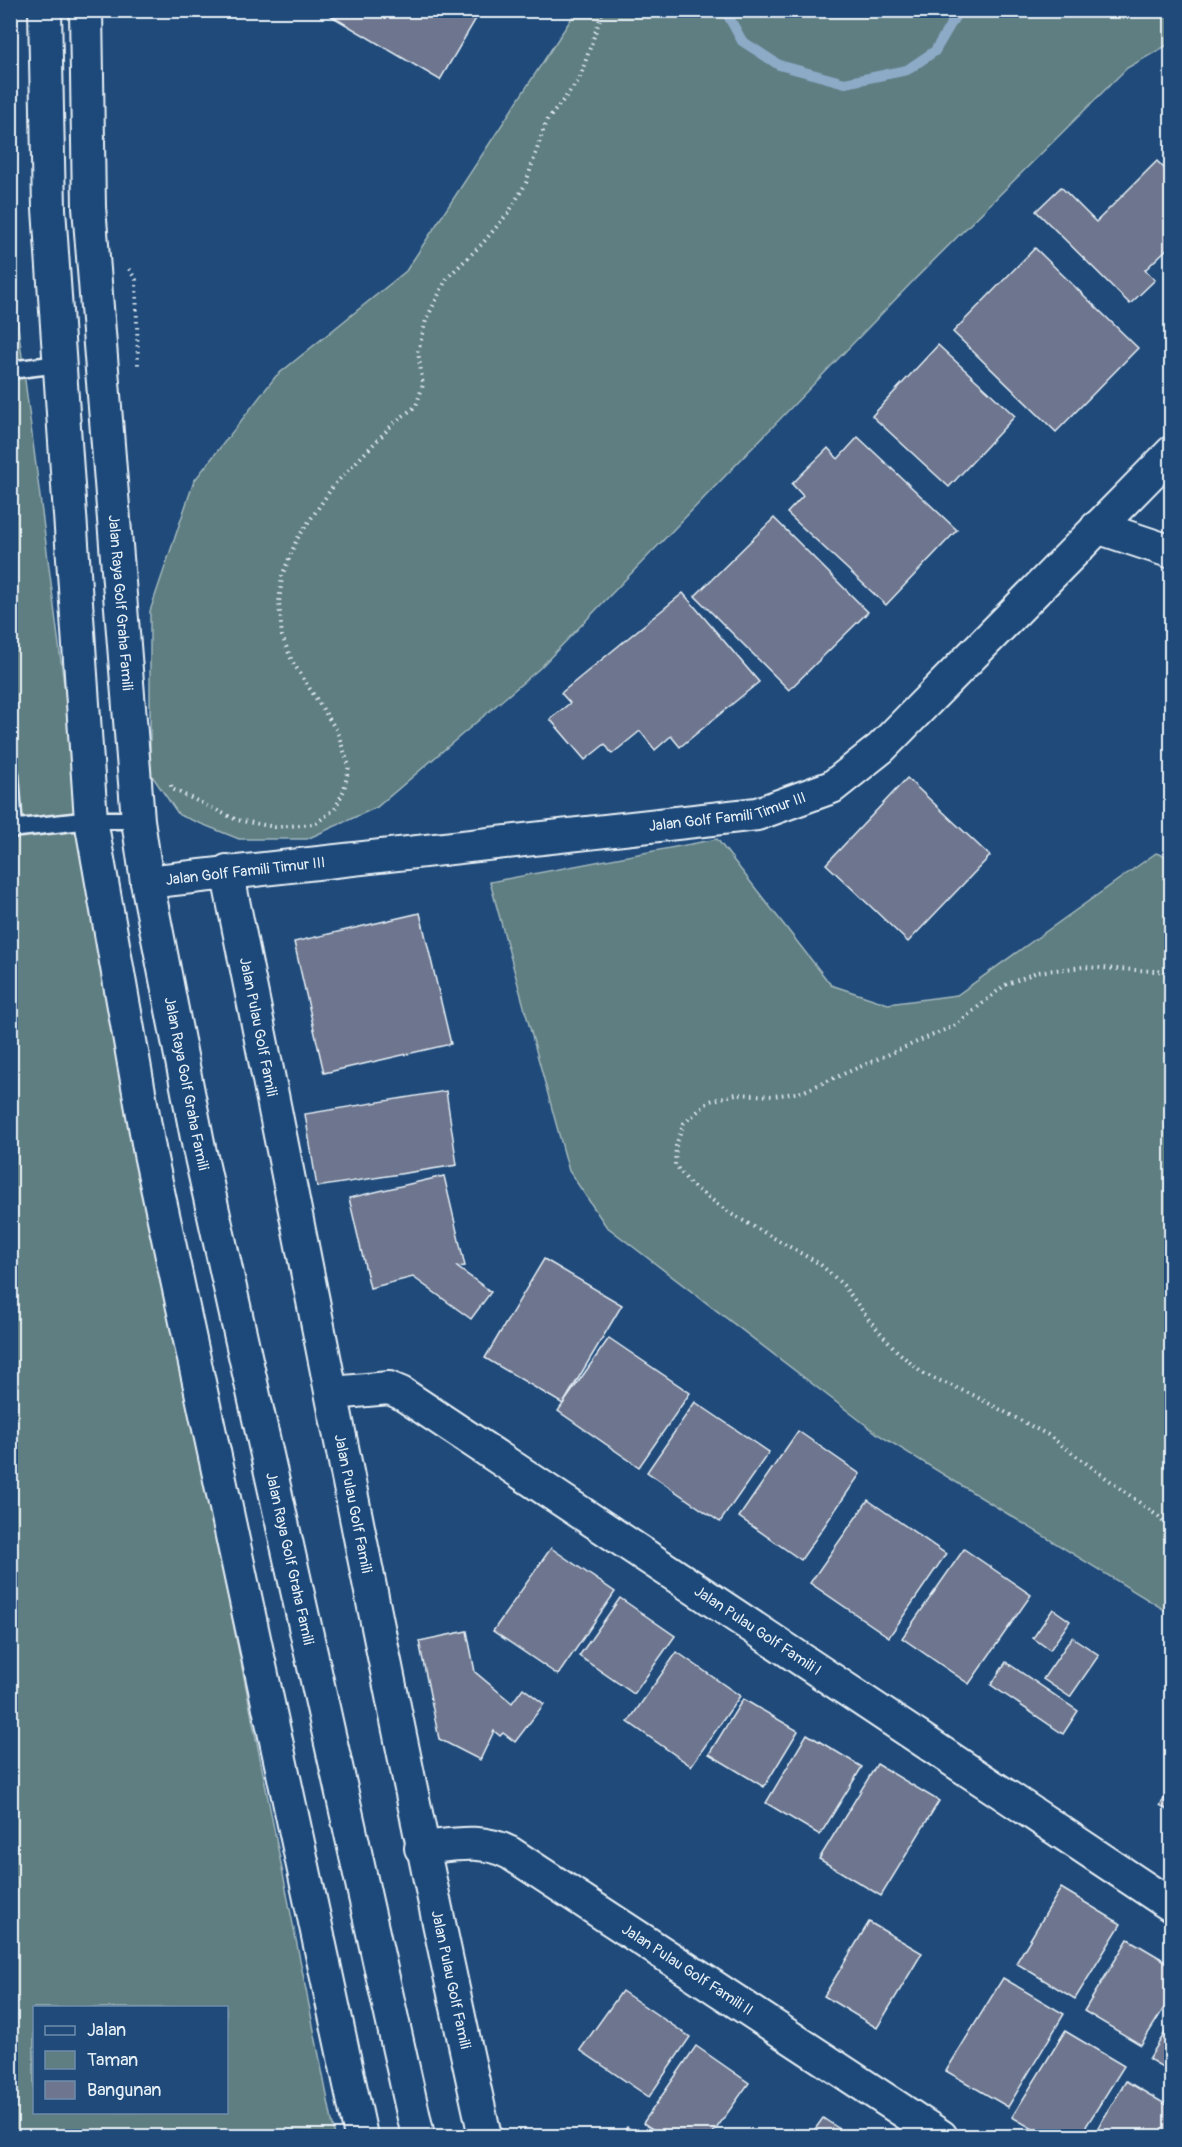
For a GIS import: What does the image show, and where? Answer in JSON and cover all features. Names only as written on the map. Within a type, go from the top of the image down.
[{"type":"street","points":[[45,10],[46,157],[91,820],[150,1154],[362,2136]]},
{"type":"street","name":"Jalan Raya Golf Graha Famili","points":[[86,10],[89,207],[138,820],[147,882],[199,1148],[418,2136]]},
{"type":"street","points":[[58,332],[98,328]]},
{"type":"street","points":[[60,364],[101,361]]},
{"type":"street","name":"Jalan Golf Famili Timur III","points":[[147,882],[227,871],[757,814],[832,787],[881,748],[1172,452]]},
{"type":"street","points":[[1097,526],[1172,552]]},
{"type":"street","name":"Jalan Pulau Golf Famili","points":[[227,871],[333,1393],[421,1848],[484,2136]]},
{"type":"street","points":[[150,1154],[199,1148]]},
{"type":"street","name":"Jalan Pulau Golf Famili I","points":[[333,1393],[389,1388],[401,1393],[1172,1906]]},
{"type":"street","name":"Jalan Pulau Golf Famili II","points":[[421,1848],[474,1842],[494,1844],[941,2136]]},
{"type":"lane","points":[[10,370],[60,364]]},
{"type":"lane","points":[[10,774],[12,829],[91,820],[138,820]]},
{"type":"path","points":[[171,777],[172,789],[237,820],[275,828],[315,824],[334,809],[344,790],[349,766],[337,731],[292,661],[282,636],[279,603],[282,576],[297,539],[334,485],[394,423],[416,406],[423,385],[418,352],[426,321],[436,299],[447,278],[482,244],[509,212],[526,183],[546,122],[579,80],[603,10]]},
{"type":"path","points":[[124,262],[136,280],[138,374]]},
{"type":"path","points":[[1172,972],[1083,967],[1037,972],[1005,985],[956,1025],[802,1092],[773,1096],[736,1094],[710,1101],[684,1123],[676,1145],[675,1165],[691,1185],[732,1215],[820,1264],[843,1285],[870,1322],[897,1351],[922,1373],[973,1395],[1048,1435],[1159,1517],[1172,1533]]},
{"type":"green space","points":[[577,10],[1171,11],[1171,43],[1127,68],[916,278],[540,668],[377,807],[307,839],[239,839],[179,815],[150,773],[150,611],[194,481],[276,376],[406,271]]},
{"type":"green space","points":[[11,271],[80,809],[134,1123],[335,2136],[11,2136]]},
{"type":"green space","points":[[717,839],[831,985],[888,1004],[957,995],[1156,853],[1171,858],[1171,1614],[879,1435],[606,1226],[569,1171],[490,882]]},
{"type":"building","points":[[321,10],[481,10],[440,80]]},
{"type":"building","points":[[1157,161],[1172,176],[1172,244],[1145,270],[1155,280],[1130,304],[1036,211],[1061,187],[1096,222]]},
{"type":"building","points":[[1035,248],[1138,348],[1056,432],[953,332]]},
{"type":"building","points":[[938,345],[1015,416],[949,487],[872,416]]},
{"type":"building","points":[[858,437],[957,530],[886,605],[787,513],[803,496],[792,484],[828,448],[838,459]]},
{"type":"building","points":[[774,518],[868,612],[789,690],[695,596]]},
{"type":"building","points":[[683,593],[759,682],[680,747],[671,736],[655,750],[640,731],[612,754],[605,744],[585,760],[550,719],[570,703],[561,693]]},
{"type":"building","points":[[907,778],[990,856],[908,942],[826,864]]},
{"type":"building","points":[[420,913],[451,1044],[324,1073],[294,942]]},
{"type":"building","points":[[446,1091],[457,1165],[317,1187],[305,1114]]},
{"type":"building","points":[[444,1176],[465,1266],[457,1267],[491,1292],[471,1319],[413,1277],[370,1288],[349,1198]]},
{"type":"building","points":[[544,1259],[622,1305],[563,1404],[485,1358]]},
{"type":"building","points":[[609,1338],[690,1393],[639,1467],[558,1411]]},
{"type":"building","points":[[695,1402],[769,1452],[720,1522],[647,1472]]},
{"type":"building","points":[[798,1431],[860,1474],[801,1560],[739,1517]]},
{"type":"building","points":[[868,1500],[946,1554],[889,1637],[810,1583]]},
{"type":"building","points":[[551,1548],[615,1592],[558,1675],[493,1631]]},
{"type":"building","points":[[964,1549],[1031,1595],[969,1684],[902,1638]]},
{"type":"building","points":[[620,1598],[675,1636],[634,1694],[579,1656]]},
{"type":"building","points":[[1053,1609],[1070,1621],[1050,1650],[1033,1638]]},
{"type":"building","points":[[467,1631],[475,1672],[512,1703],[523,1688],[544,1704],[515,1742],[503,1733],[500,1736],[494,1731],[480,1760],[439,1739],[419,1641]]},
{"type":"building","points":[[1072,1637],[1099,1655],[1070,1697],[1043,1679]]},
{"type":"building","points":[[677,1652],[740,1696],[691,1766],[628,1722]]},
{"type":"building","points":[[1006,1662],[1078,1711],[1063,1734],[991,1685]]},
{"type":"building","points":[[743,1699],[798,1731],[764,1787],[709,1754]]},
{"type":"building","points":[[807,1734],[862,1767],[820,1835],[766,1803]]},
{"type":"building","points":[[877,1764],[939,1801],[881,1896],[819,1859]]},
{"type":"building","points":[[1172,1788],[1172,1813],[1160,1805]]},
{"type":"building","points":[[1061,1888],[1121,1924],[1075,1999],[1016,1963]]},
{"type":"building","points":[[869,1922],[922,1953],[877,2028],[824,1996]]},
{"type":"building","points":[[1128,1939],[1172,1965],[1172,1995],[1141,2045],[1084,2011]]},
{"type":"building","points":[[1003,1978],[1064,2014],[1008,2107],[946,2071]]},
{"type":"building","points":[[622,1991],[690,2037],[649,2097],[580,2050]]},
{"type":"building","points":[[1172,2021],[1172,2073],[1149,2059]]},
{"type":"building","points":[[1065,2031],[1124,2066],[1080,2136],[1045,2136],[1012,2117]]},
{"type":"building","points":[[696,2046],[749,2083],[711,2136],[663,2136],[643,2123]]},
{"type":"building","points":[[1126,2081],[1172,2108],[1172,2136],[1093,2136]]},
{"type":"building","points":[[823,2118],[850,2136],[810,2136]]},
{"type":"building","points":[[627,2127],[641,2136],[620,2136]]},
{"type":"waterway","points":[[725,10],[742,41],[779,65],[845,83],[907,70],[935,51],[959,10]]}]
